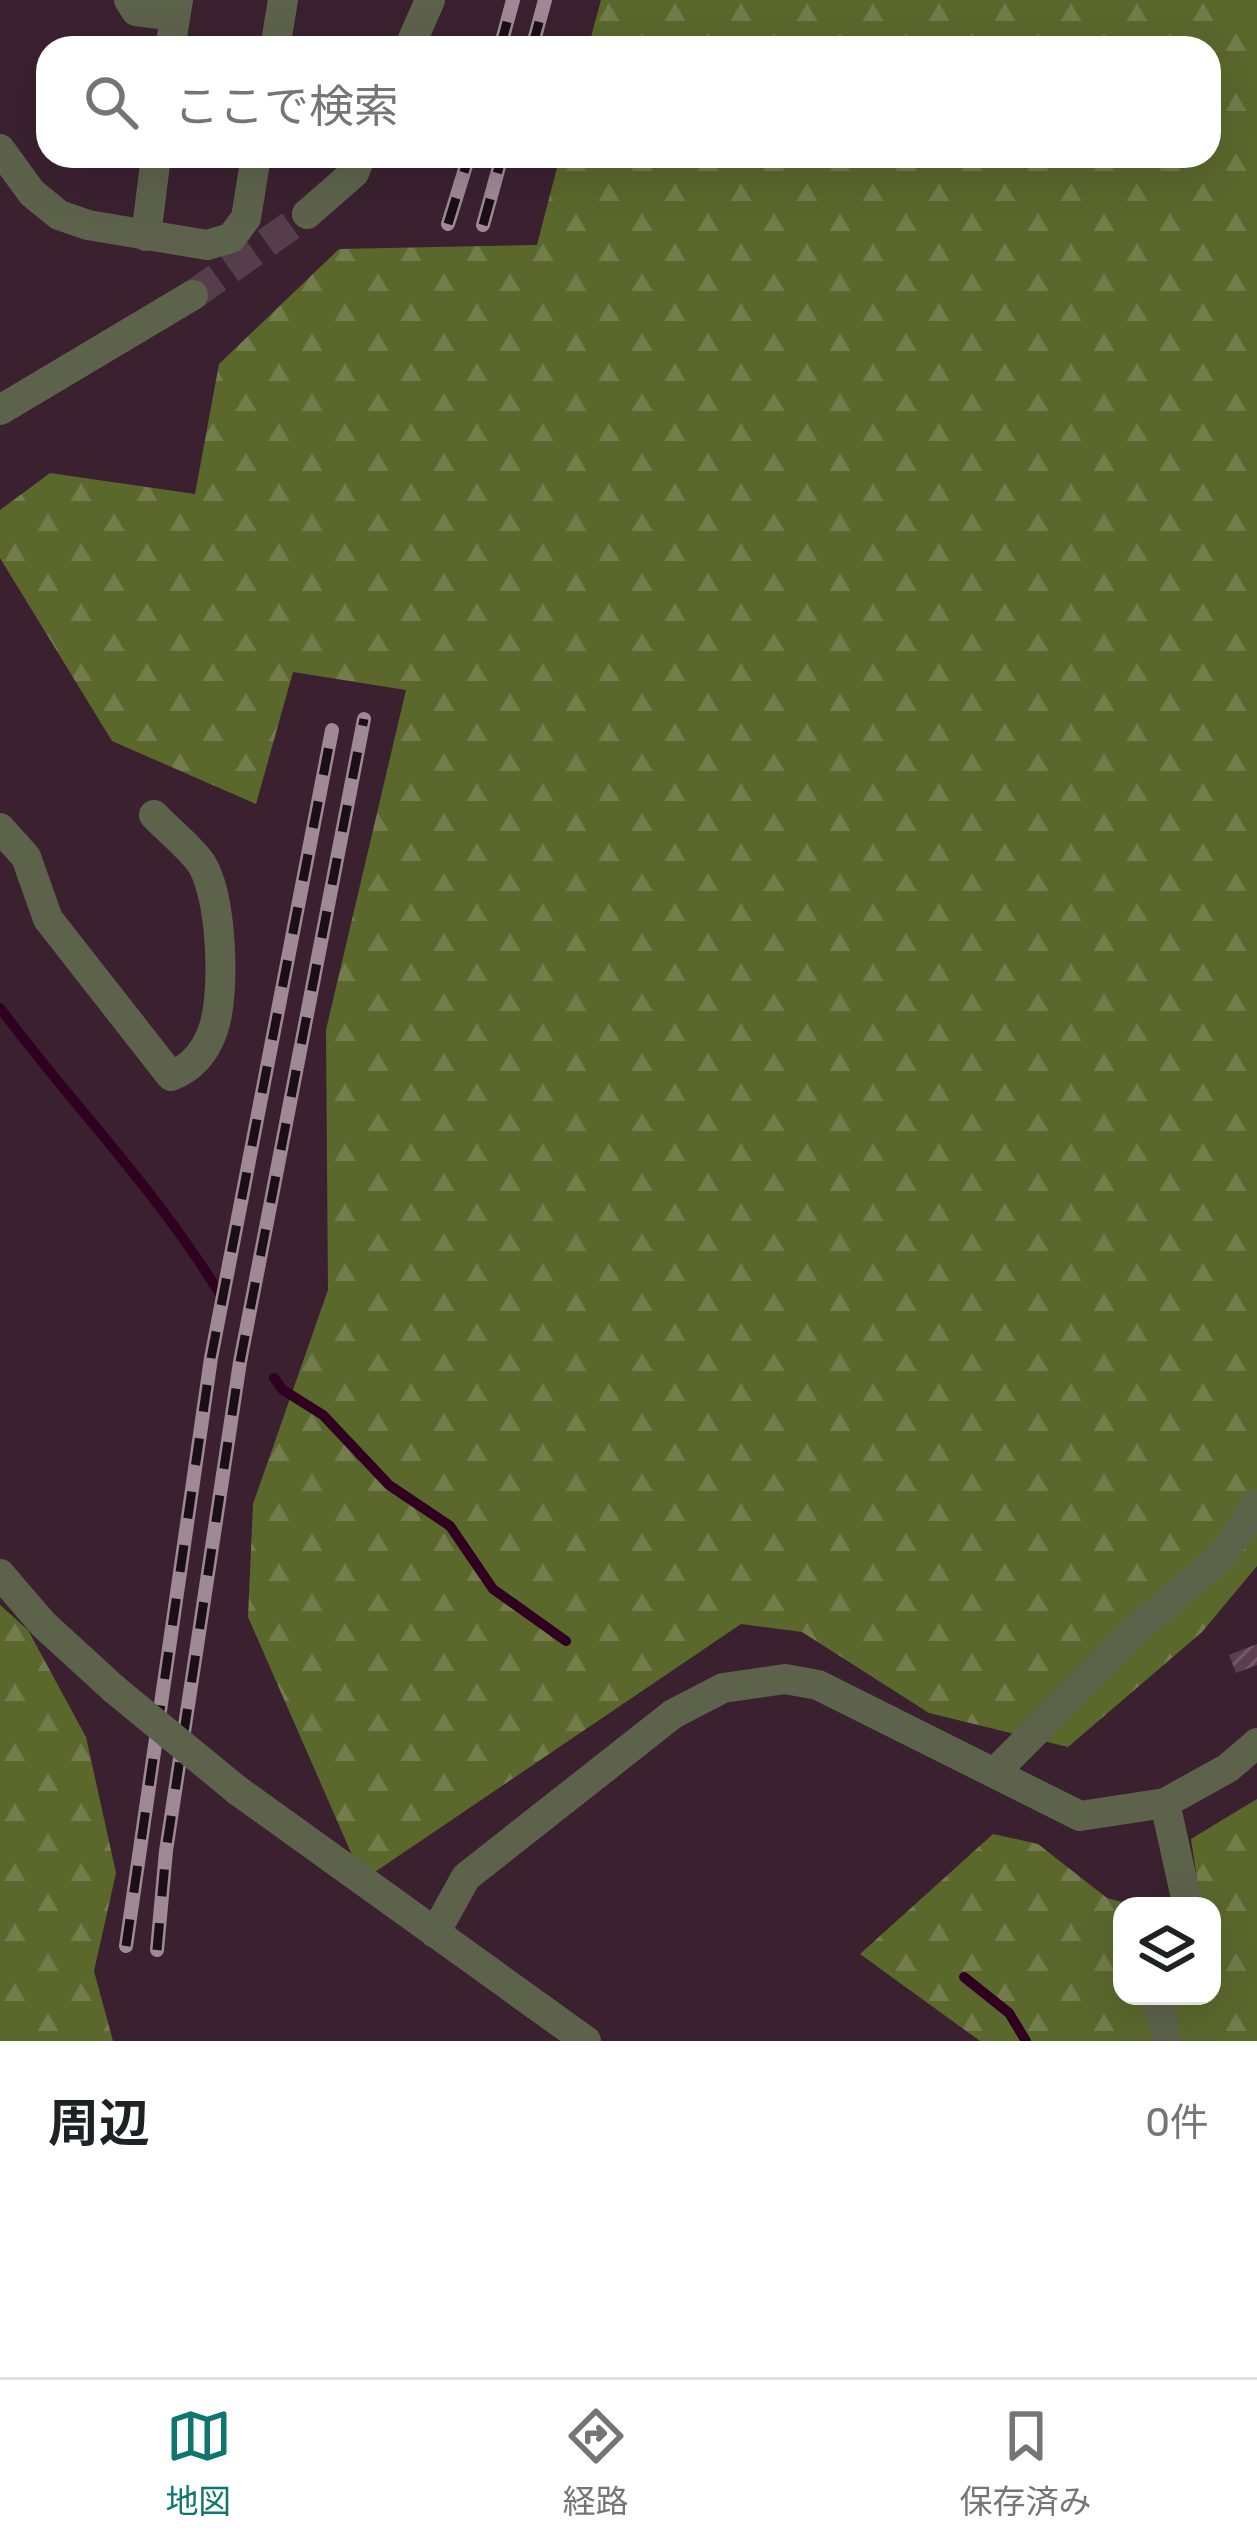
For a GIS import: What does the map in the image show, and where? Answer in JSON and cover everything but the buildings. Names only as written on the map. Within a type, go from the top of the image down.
[{"type":"street","points":[[128,0],[136,11],[176,8]]},
{"type":"street","points":[[277,36],[283,0]]},
{"type":"street","points":[[414,36],[430,0]]},
{"type":"street","points":[[0,149],[32,193],[59,214],[88,225],[207,245],[231,238],[246,218],[254,168]]},
{"type":"street","points":[[146,236],[154,168]]},
{"type":"street","points":[[308,214],[356,168]]},
{"type":"street","points":[[0,410],[193,296]]},
{"type":"street","points":[[0,828],[26,857],[48,919],[171,1076],[192,1068],[214,1029],[220,971],[217,899],[200,863],[154,815]]},
{"type":"street","points":[[1005,1777],[1149,1618],[1222,1557],[1257,1504]]},
{"type":"street","points":[[0,1574],[43,1624],[114,1689],[237,1790],[586,2041]]},
{"type":"street","points":[[435,1933],[466,1877],[673,1714],[723,1688],[785,1679],[818,1684],[1080,1816],[1167,1810],[1257,1743]]},
{"type":"street","points":[[1167,1810],[1186,1897]]},
{"type":"street","points":[[1159,2005],[1167,2041]]},
{"type":"green space","points":[[601,0],[1257,0],[1257,1566],[1202,1632],[1068,1747],[929,1713],[802,1632],[741,1624],[363,1880],[248,1617],[253,1504],[328,1290],[326,1030],[406,690],[293,672],[256,804],[112,741],[0,558],[0,510],[50,473],[195,494],[219,364],[339,249],[537,245],[557,168],[1221,168],[1221,36],[591,36]]},
{"type":"green space","points":[[0,1605],[28,1630],[86,1737],[116,1873],[94,1971],[113,2041],[0,2041]]},
{"type":"green space","points":[[1257,1799],[1257,2041],[980,2041],[860,1954],[993,1834],[1038,1844],[1113,1900],[1113,2005],[1221,2005],[1221,1897],[1200,1897],[1191,1839]]},
{"type":"waterway","points":[[0,1008],[142,1184],[221,1296]]},
{"type":"waterway","points":[[274,1378],[283,1390],[323,1415],[389,1485],[450,1526],[493,1589],[566,1641]]},
{"type":"waterway","points":[[964,1977],[1009,2013],[1026,2041]]},
{"type":"tunnel","points":[[193,295],[307,214]]},
{"type":"railway","points":[[503,36],[513,0]]},
{"type":"railway","points":[[535,36],[545,0]]},
{"type":"railway","points":[[448,224],[465,168]]},
{"type":"railway","points":[[483,225],[499,168]]},
{"type":"railway","points":[[157,1950],[166,1851],[240,1362],[364,719]]},
{"type":"railway","points":[[126,1946],[211,1358],[332,730]]}]
